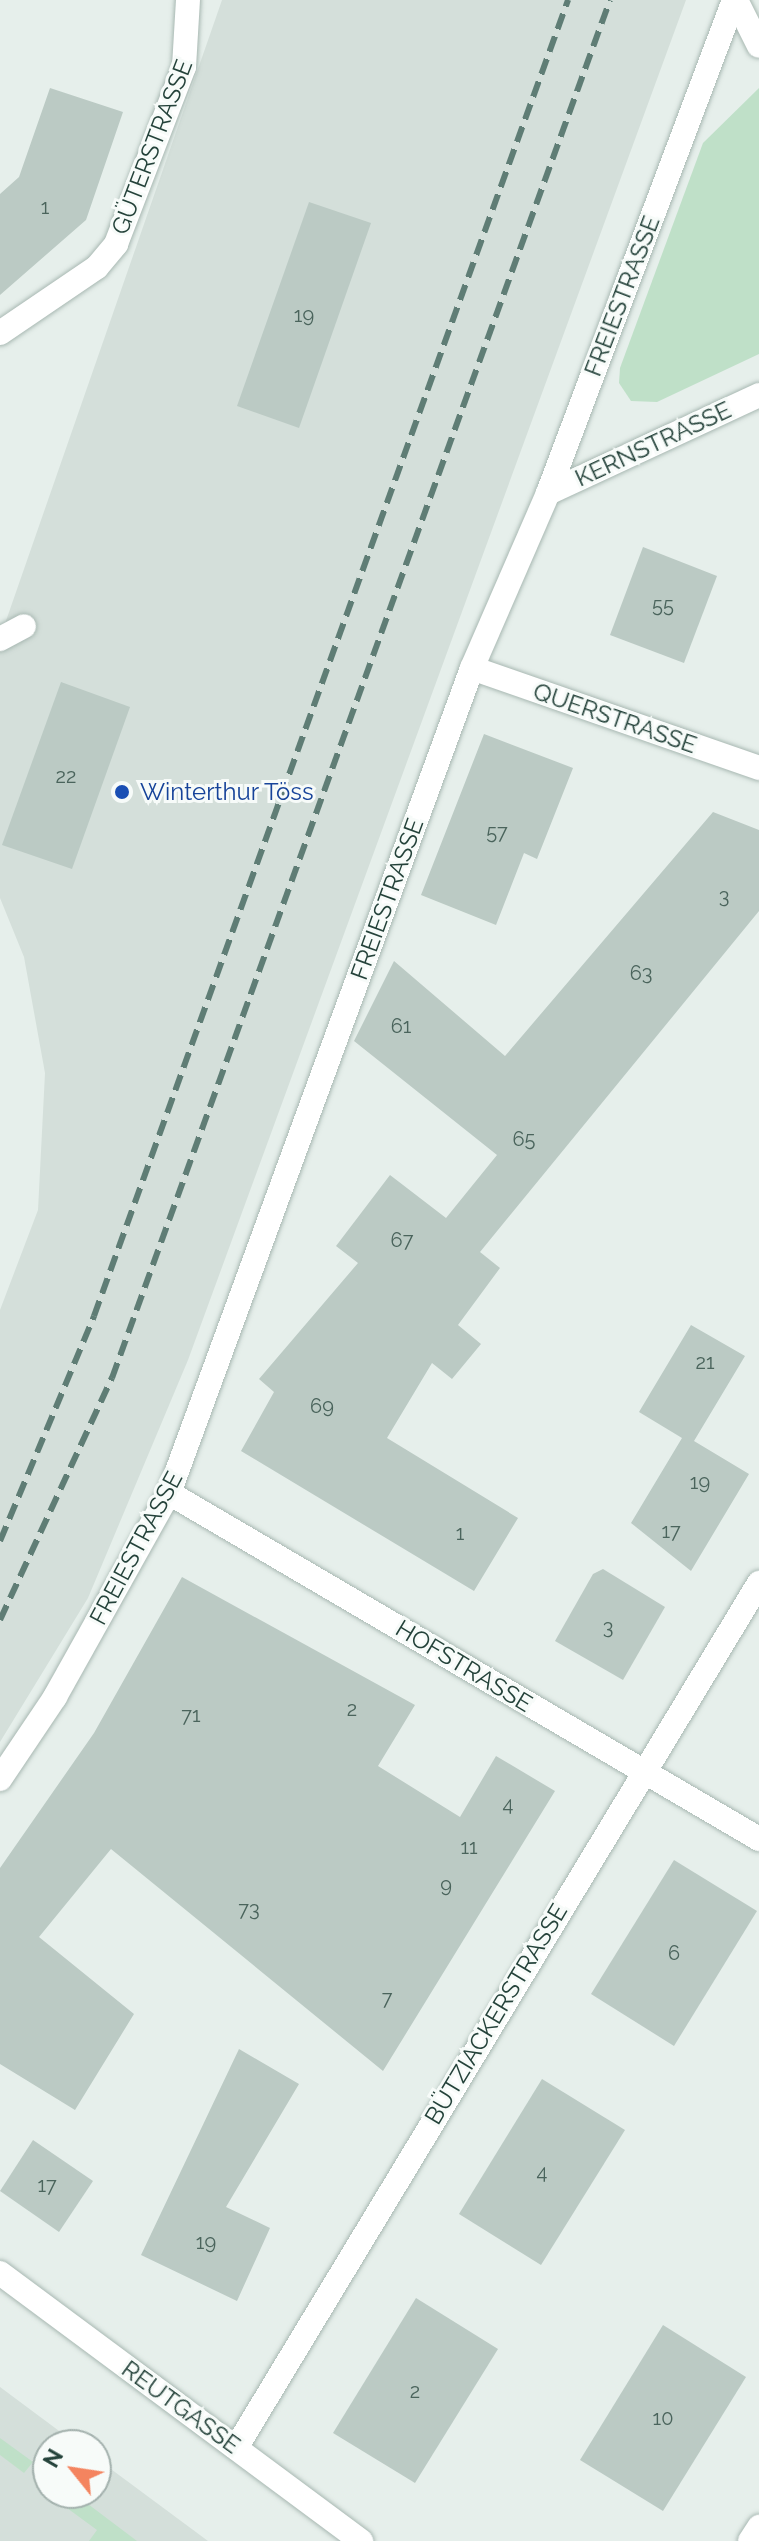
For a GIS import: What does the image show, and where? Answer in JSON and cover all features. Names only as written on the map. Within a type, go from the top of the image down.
[{"type":"street","name":"GÜTERSTRASSE","points":[[0,333],[97,267],[116,244],[187,56],[188,0]]},
{"type":"street","points":[[735,0],[759,46]]},
{"type":"street","name":"FREIESTRASSE","points":[[0,1779],[55,1697],[169,1493],[472,668],[548,493],[735,0]]},
{"type":"street","name":"KERNSTRASSE","points":[[548,493],[759,395]]},
{"type":"street","points":[[0,639],[24,626]]},
{"type":"street","name":"QUERSTRASSE","points":[[472,668],[759,768]]},
{"type":"street","name":"HOFSTRASSE","points":[[169,1493],[759,1839]]},
{"type":"street","name":"BÜTZIACKERSTRASSE","points":[[236,2448],[642,1771],[759,1583]]},
{"type":"street","name":"REUTGASSE","points":[[0,2273],[361,2541]]},
{"type":"street","points":[[750,2541],[759,2527]]},
{"type":"shaded area","points":[[222,0],[686,0],[188,1360],[88,1598],[0,1742],[0,1310],[38,1210],[45,1073],[24,957],[0,898],[0,638]]},
{"type":"shaded area","points":[[0,2387],[56,2429],[32,2429],[32,2509],[112,2509],[112,2470],[208,2541],[0,2541]]},
{"type":"green space","points":[[759,88],[759,354],[657,402],[631,401],[619,383],[620,368],[703,143]]},
{"type":"green space","points":[[0,2438],[32,2463],[24,2473],[0,2455]]},
{"type":"green space","points":[[68,2509],[95,2509],[137,2541],[89,2541],[97,2530]]},
{"type":"building","points":[[50,88],[123,112],[86,220],[0,295],[0,194],[19,177]]},
{"type":"building","points":[[309,202],[371,223],[299,428],[237,406]]},
{"type":"building","points":[[643,547],[717,576],[684,663],[610,635]]},
{"type":"building","points":[[61,682],[130,707],[72,869],[2,845]]},
{"type":"building","points":[[484,734],[573,768],[537,859],[524,853],[496,925],[421,895]]},
{"type":"building","points":[[713,812],[759,830],[759,911],[480,1252],[500,1268],[458,1325],[481,1344],[452,1379],[432,1363],[387,1438],[518,1518],[474,1591],[241,1451],[274,1392],[259,1379],[358,1263],[336,1246],[390,1175],[446,1218],[497,1155],[354,1041],[394,961],[505,1056]]},
{"type":"building","points":[[691,1325],[745,1356],[694,1441],[749,1474],[691,1571],[631,1523],[682,1438],[639,1412]]},
{"type":"building","points":[[603,1569],[665,1607],[623,1680],[555,1641],[593,1574]]},
{"type":"building","points":[[182,1577],[415,1705],[378,1766],[460,1817],[496,1756],[555,1791],[383,2071],[111,1849],[39,1937],[134,2014],[75,2110],[0,2064],[0,1868],[94,1733]]},
{"type":"building","points":[[674,1860],[757,1911],[674,2046],[591,1994]]},
{"type":"building","points":[[239,2049],[299,2084],[226,2207],[270,2228],[237,2301],[141,2255]]},
{"type":"building","points":[[542,2079],[625,2130],[541,2265],[459,2214]]},
{"type":"building","points":[[33,2140],[93,2181],[59,2232],[0,2191]]},
{"type":"building","points":[[416,2298],[498,2349],[415,2483],[333,2433]]},
{"type":"building","points":[[663,2325],[746,2377],[663,2511],[580,2460]]},
{"type":"railway","points":[[0,1541],[94,1316],[568,0]]},
{"type":"railway","points":[[0,1620],[112,1378],[610,0]]},
{"type":"place","name":"Winterthur Töss","points":[[122,792]]}]
